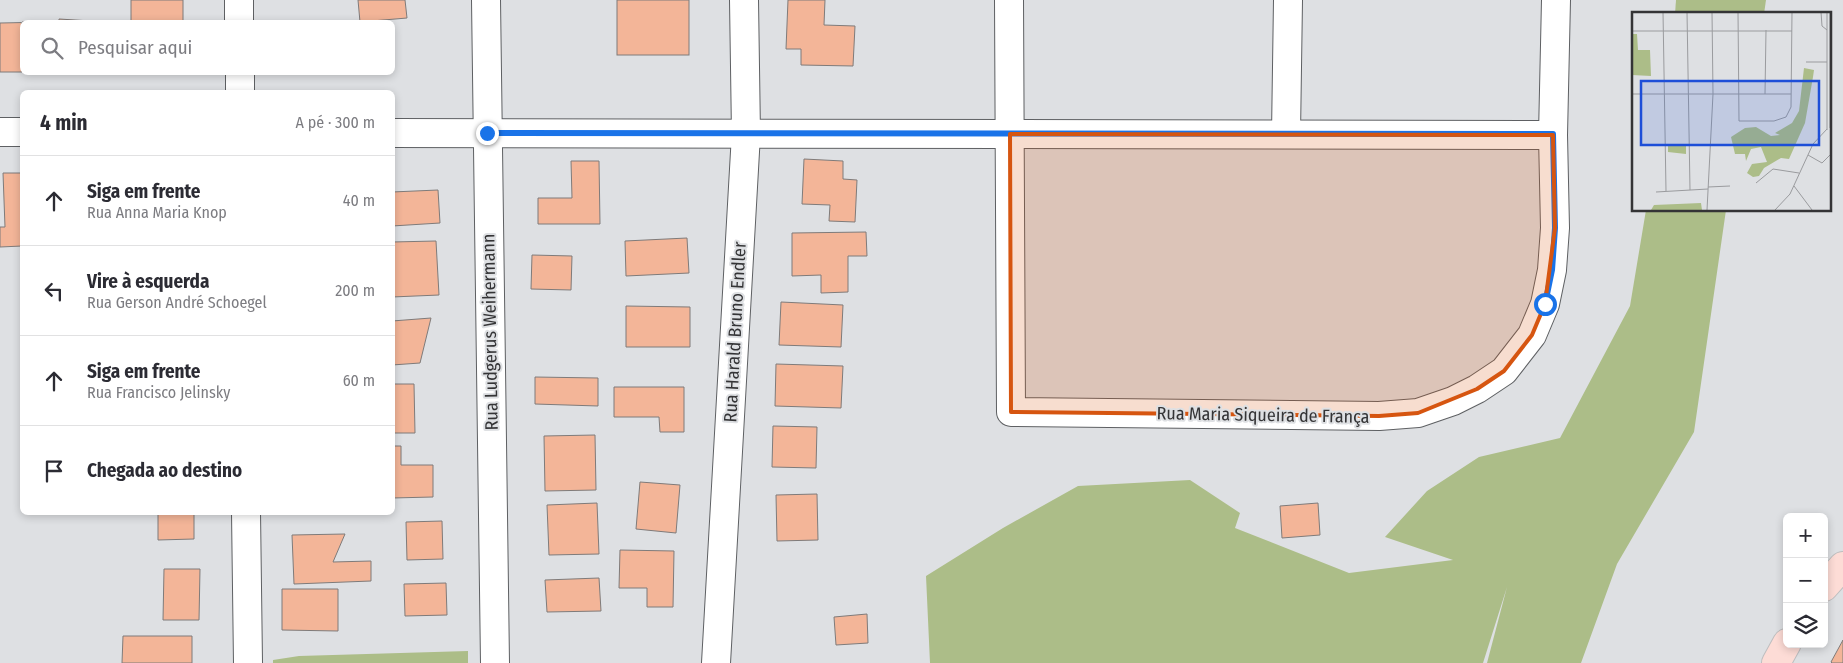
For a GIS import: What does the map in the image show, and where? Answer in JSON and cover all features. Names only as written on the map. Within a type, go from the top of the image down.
[{"type":"main road","points":[[1828,583],[1843,566]]},
{"type":"main road","points":[[1776,663],[1784,648]]},
{"type":"street","points":[[239,0],[239,20]]},
{"type":"street","name":"Rua Ludgerus Weihermann","points":[[486,0],[494,663]]},
{"type":"street","name":"Rua Harald Bruno Endler","points":[[716,663],[746,134],[744,0]]},
{"type":"street","points":[[1010,0],[1010,134]]},
{"type":"street","points":[[1286,134],[1288,0]]},
{"type":"street","name":"Rua Maria Siqueira de França","points":[[1010,134],[1011,412],[1379,416],[1418,413],[1453,401],[1477,390],[1504,371],[1532,335],[1545,304],[1552,270],[1555,228],[1553,134],[1556,0]]},
{"type":"street","points":[[240,75],[240,90]]},
{"type":"street","points":[[0,132],[20,132]]},
{"type":"street","points":[[395,133],[1553,134]]},
{"type":"street","points":[[246,515],[248,663]]},
{"type":"highlighted area","points":[[1010,134],[1553,135],[1555,228],[1545,304],[1532,335],[1504,371],[1477,389],[1418,413],[1379,416],[1011,412]]},
{"type":"green space","points":[[1676,0],[1766,0],[1764,12],[1675,12]]},
{"type":"green space","points":[[1646,211],[1726,211],[1694,432],[1617,564],[1581,663],[1487,663],[1507,587],[1483,663],[930,663],[926,576],[1003,528],[1078,486],[1190,480],[1240,513],[1235,528],[1349,573],[1453,560],[1385,537],[1427,491],[1479,457],[1560,438],[1630,306]]},
{"type":"green space","points":[[468,651],[468,663],[273,663],[273,660],[299,656]]},
{"type":"building","points":[[131,0],[183,0],[183,20],[131,20]]},
{"type":"building","points":[[358,0],[405,0],[407,18],[360,20]]},
{"type":"building","points":[[617,0],[689,0],[689,55],[617,55]]},
{"type":"building","points":[[788,0],[825,0],[824,25],[855,26],[853,66],[801,65],[801,49],[786,49]]},
{"type":"building","points":[[0,23],[20,23],[20,72],[0,72]]},
{"type":"building","points":[[804,159],[843,161],[843,179],[857,180],[855,222],[829,221],[830,205],[802,204]]},
{"type":"building","points":[[571,161],[599,161],[600,224],[538,224],[538,198],[572,198]]},
{"type":"building","points":[[3,173],[20,173],[20,246],[0,247],[0,227],[5,227]]},
{"type":"building","points":[[438,190],[440,223],[395,226],[395,192]]},
{"type":"building","points":[[866,232],[867,256],[848,256],[848,292],[821,293],[821,275],[792,276],[792,233]]},
{"type":"building","points":[[687,238],[689,273],[626,276],[625,241]]},
{"type":"building","points":[[436,241],[439,295],[395,297],[395,242]]},
{"type":"building","points":[[532,255],[572,256],[571,290],[531,289]]},
{"type":"building","points":[[781,302],[843,305],[841,347],[779,345]]},
{"type":"building","points":[[626,306],[690,307],[690,347],[626,347]]},
{"type":"building","points":[[431,318],[420,363],[395,365],[395,321]]},
{"type":"building","points":[[776,364],[843,366],[841,408],[775,406]]},
{"type":"building","points":[[535,377],[598,378],[598,406],[535,404]]},
{"type":"building","points":[[395,384],[414,384],[415,433],[395,433]]},
{"type":"building","points":[[614,387],[684,387],[684,432],[660,432],[659,417],[614,417]]},
{"type":"building","points":[[773,426],[817,427],[816,468],[772,467]]},
{"type":"building","points":[[595,435],[596,490],[545,491],[544,436]]},
{"type":"building","points":[[395,446],[401,446],[401,465],[433,465],[433,497],[395,498]]},
{"type":"building","points":[[640,482],[680,485],[676,533],[636,529]]},
{"type":"building","points":[[817,494],[818,540],[777,541],[776,495]]},
{"type":"building","points":[[597,503],[599,554],[549,555],[547,505]]},
{"type":"building","points":[[1318,503],[1320,535],[1282,538],[1280,506]]},
{"type":"building","points":[[158,515],[194,515],[194,539],[158,540]]},
{"type":"building","points":[[442,521],[443,559],[407,560],[406,522]]},
{"type":"building","points":[[345,534],[333,562],[371,561],[371,581],[294,584],[292,535]]},
{"type":"building","points":[[620,550],[674,551],[673,607],[647,607],[647,588],[619,588]]},
{"type":"building","points":[[164,569],[200,569],[199,620],[163,620]]},
{"type":"building","points":[[599,578],[601,611],[547,612],[545,580]]},
{"type":"building","points":[[446,583],[447,615],[405,616],[404,584]]},
{"type":"building","points":[[282,589],[338,589],[338,631],[282,630]]},
{"type":"building","points":[[867,614],[868,643],[836,645],[834,617]]},
{"type":"building","points":[[123,636],[192,636],[192,663],[122,663]]},
{"type":"building","points":[[1843,640],[1843,663],[1832,663],[1831,662]]},
{"type":"route","points":[[487,133],[1553,134],[1555,228],[1552,270],[1545,304]]}]
